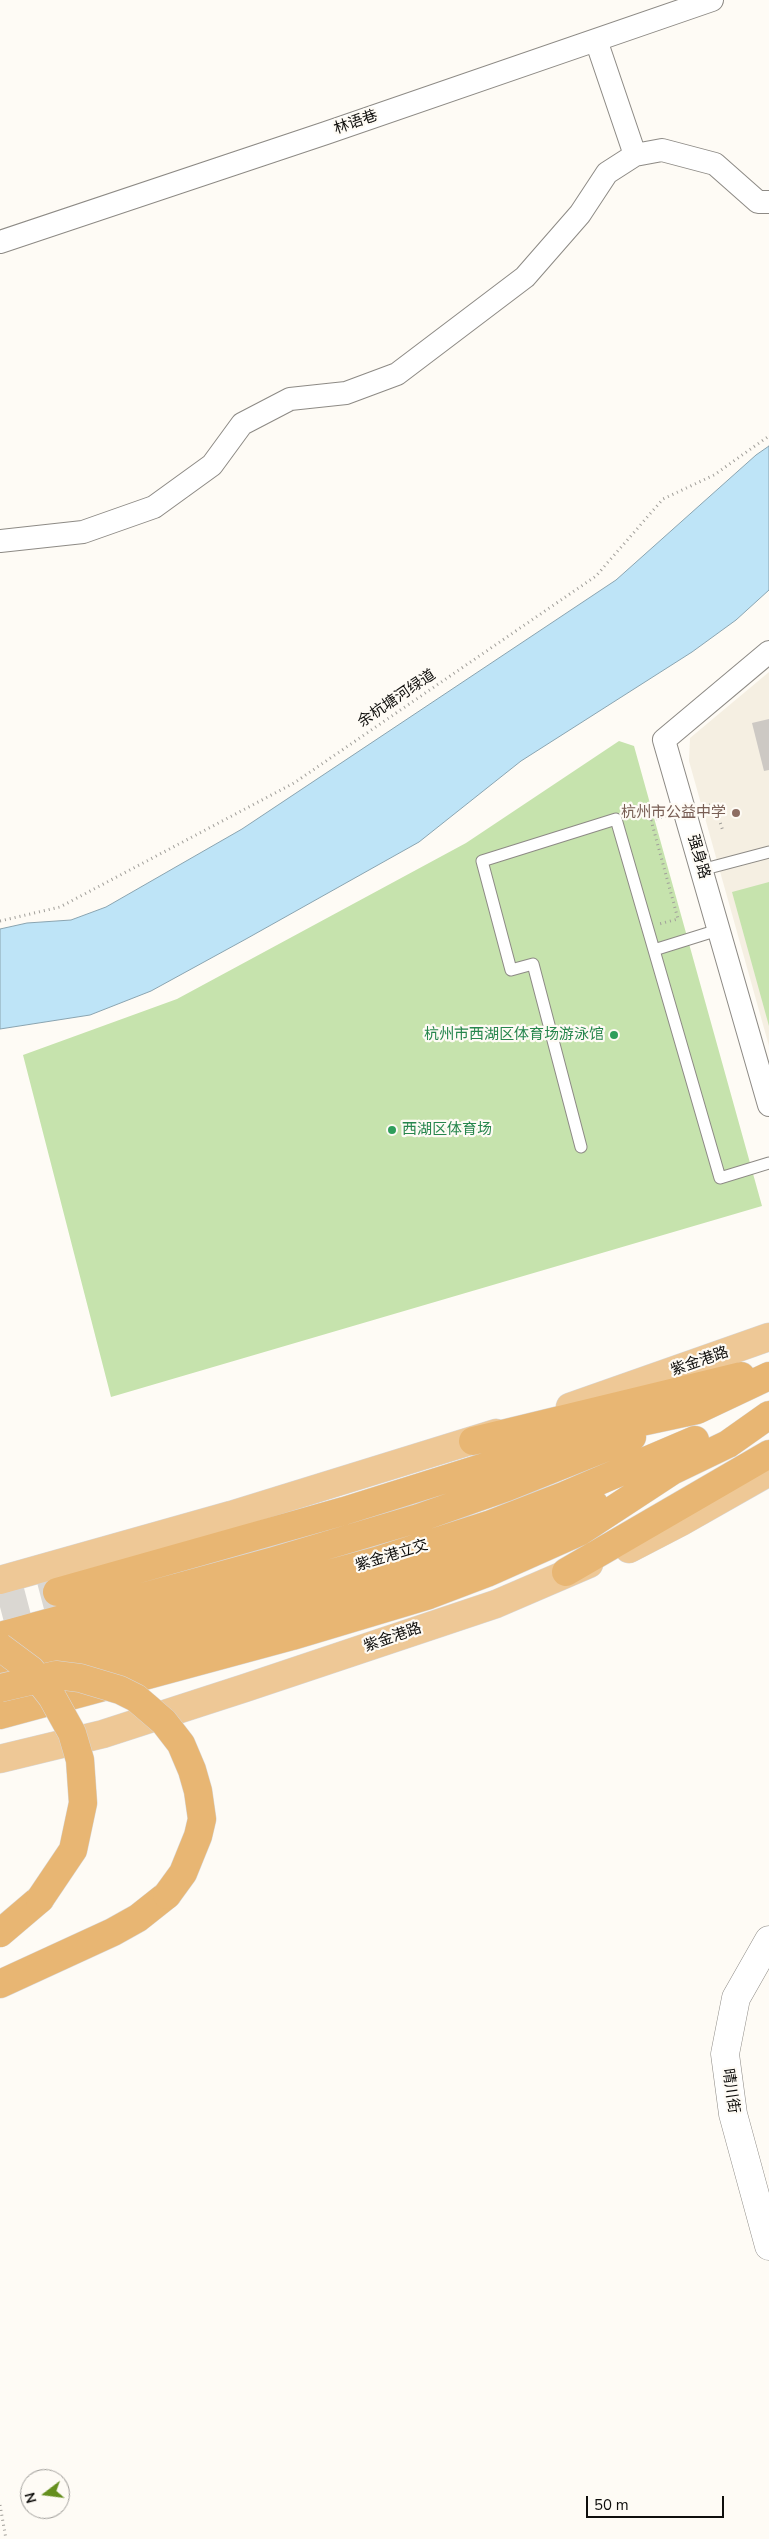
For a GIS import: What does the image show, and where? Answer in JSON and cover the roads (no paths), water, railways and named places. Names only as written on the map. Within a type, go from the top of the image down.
[{"type":"highway","points":[[473,1441],[769,1369]]},
{"type":"highway","points":[[57,1592],[344,1511],[599,1431],[697,1410],[769,1376]]},
{"type":"highway","name":"紫金港立交","points":[[0,1664],[285,1588],[491,1524],[654,1458],[769,1407]]},
{"type":"highway","name":"紫金港立交","points":[[0,1636],[354,1538],[507,1487],[697,1410]]},
{"type":"highway","points":[[0,1688],[56,1675],[484,1562],[579,1532],[672,1471],[728,1444],[769,1415]]},
{"type":"highway","points":[[566,1572],[769,1454]]},
{"type":"highway","points":[[0,1715],[301,1633],[429,1595],[484,1562]]},
{"type":"highway","points":[[0,1617],[46,1618],[82,1612]]},
{"type":"highway","points":[[0,1647],[22,1662],[37,1676],[65,1719],[80,1760],[83,1803],[73,1850],[58,1874],[40,1899],[0,1933]]},
{"type":"highway","points":[[0,1984],[113,1932],[138,1918],[167,1895],[183,1873],[198,1836],[202,1819],[198,1791],[181,1744],[164,1722],[136,1698],[104,1683],[56,1675]]},
{"type":"main road","name":"紫金港路","points":[[0,1580],[231,1515],[473,1441],[769,1337]]},
{"type":"main road","name":"紫金港路","points":[[0,1759],[103,1734],[496,1604],[566,1572],[622,1552],[681,1522],[769,1472]]},
{"type":"street","name":"林语巷","points":[[0,242],[712,0]]},
{"type":"street","points":[[596,40],[635,155]]},
{"type":"street","points":[[0,541],[84,532],[154,508],[212,465],[242,424],[290,400],[346,393],[397,374],[525,277],[580,214],[607,173],[635,155],[662,150],[715,164],[758,202],[769,202]]},
{"type":"street","name":"强身路","points":[[769,652],[664,740],[769,1106]]},
{"type":"street","name":"晴川街","points":[[769,1940],[736,1998],[725,2054],[733,2114],[769,2246]]},
{"type":"lane","points":[[581,1147],[533,964],[511,970],[482,861],[616,819],[720,1178],[769,1163]]},
{"type":"lane","points":[[701,870],[769,852]]},
{"type":"lane","points":[[654,950],[718,930]]},
{"type":"water","points":[[769,446],[769,590],[736,620],[692,652],[521,761],[419,842],[246,939],[151,991],[90,1015],[0,1029],[0,929],[27,923],[71,920],[106,907],[242,829],[616,580],[756,455]]},
{"type":"tunnel","points":[[0,1607],[57,1592]]},
{"type":"place","name":"杭州市公益中学","points":[[736,813]]},
{"type":"place","name":"杭州市西湖区体育场游泳馆","points":[[614,1035]]},
{"type":"place","name":"西湖区体育场","points":[[392,1130]]}]
